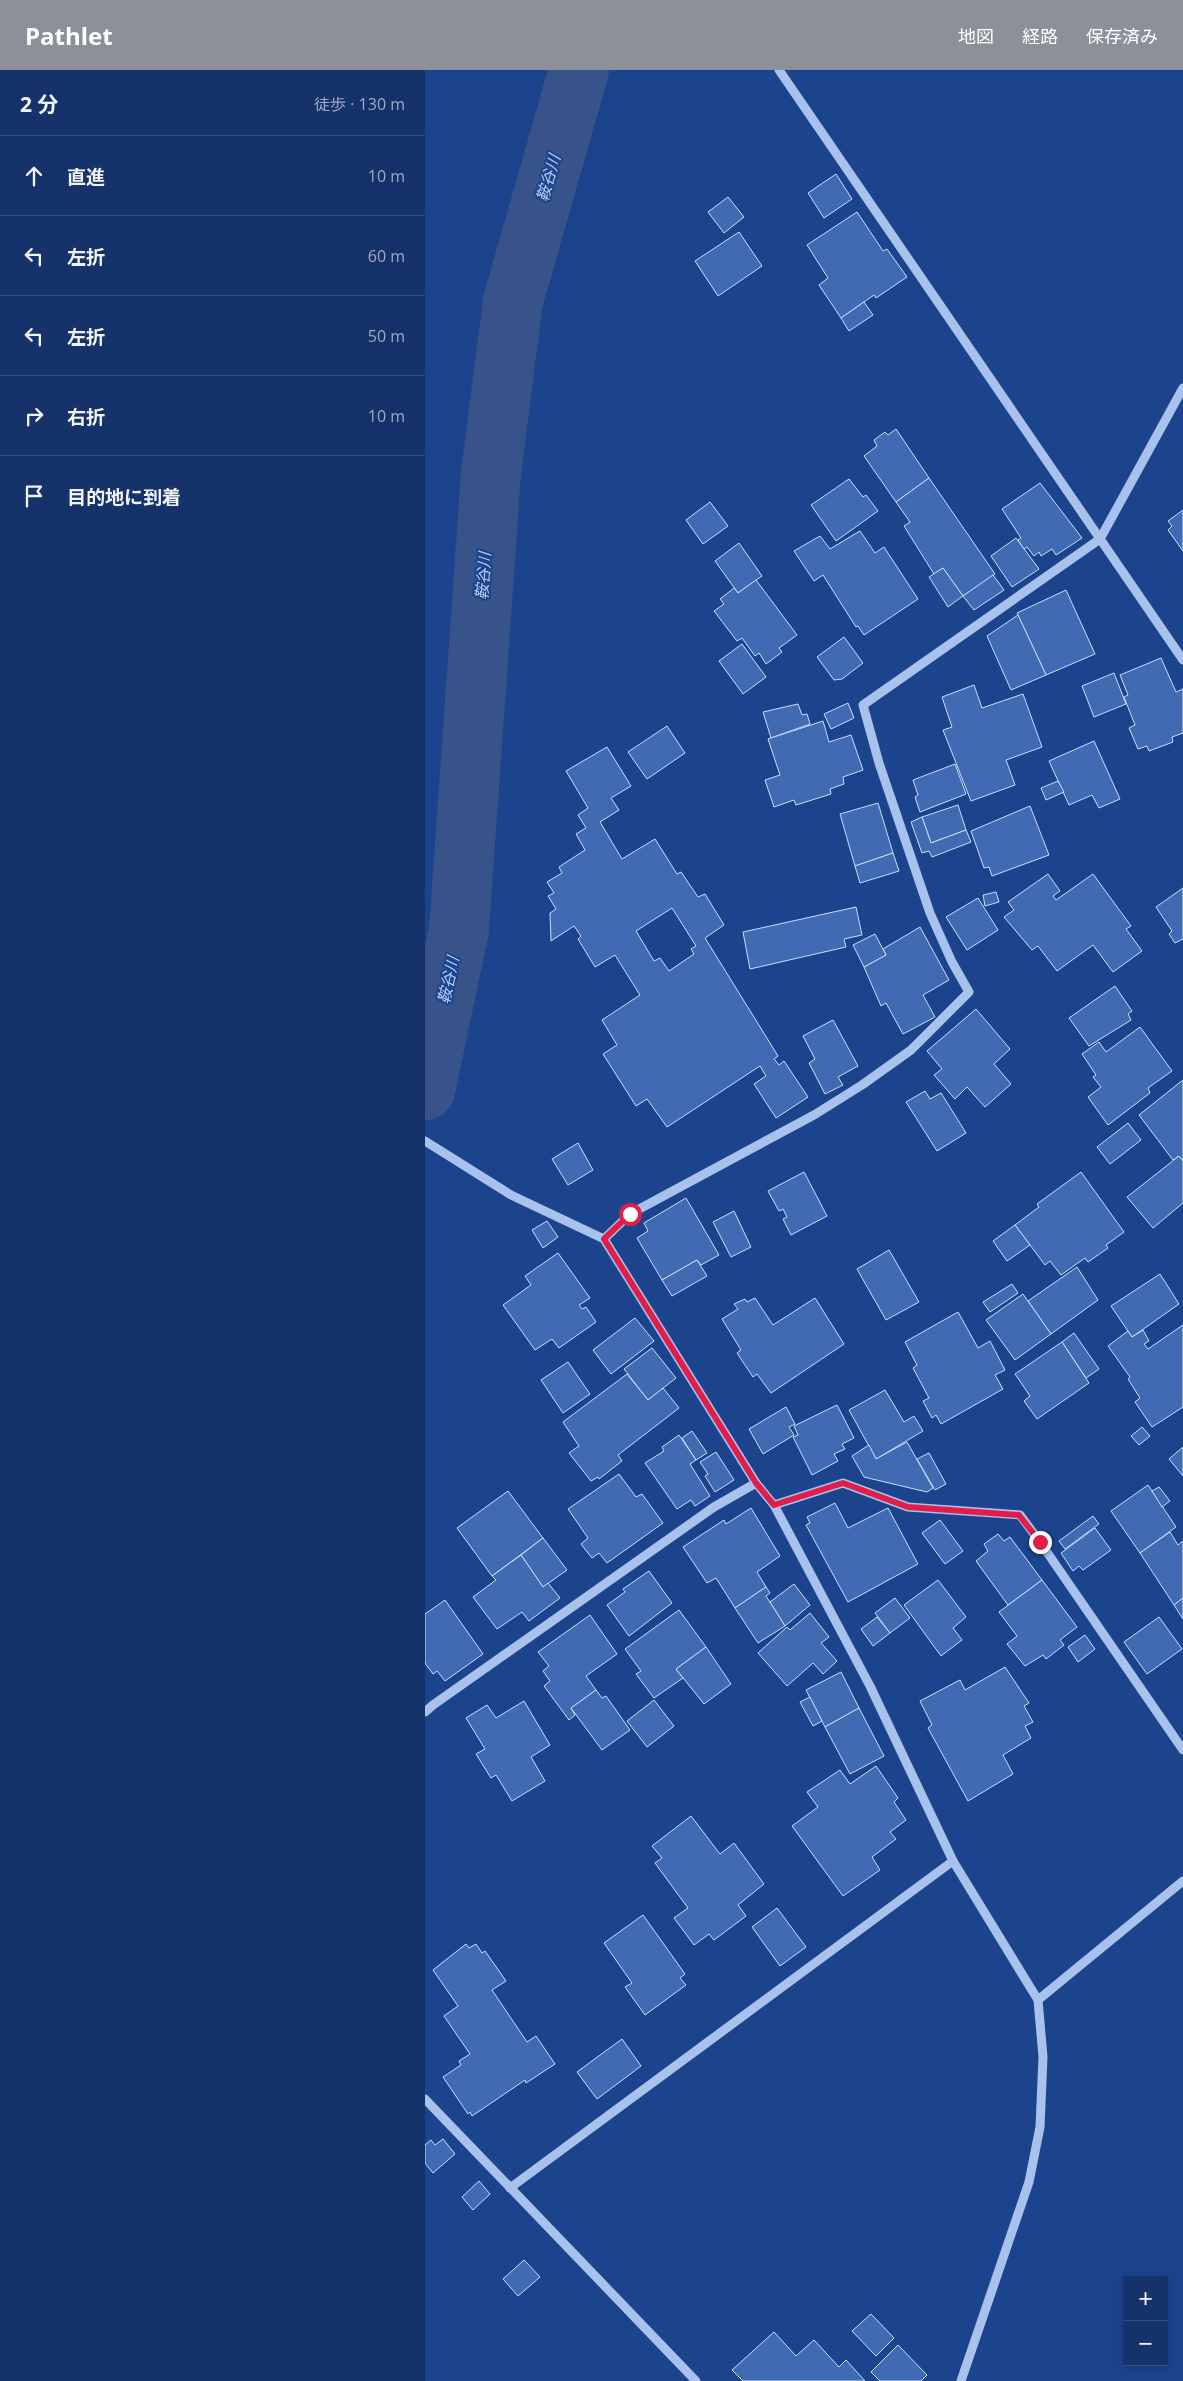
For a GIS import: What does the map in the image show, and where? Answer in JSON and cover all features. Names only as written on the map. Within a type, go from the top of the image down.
[{"type":"street","points":[[779,70],[1183,660]]},
{"type":"street","points":[[604,1239],[630,1214],[814,1115],[862,1085],[911,1050],[969,992],[952,962],[930,913],[879,763],[863,705],[1101,539],[1183,388]]},
{"type":"street","points":[[425,1141],[511,1195],[604,1239],[756,1483],[774,1505],[870,1686],[953,1860],[1038,2000],[1043,2057],[1040,2127],[1029,2182],[961,2381]]},
{"type":"street","points":[[425,1712],[714,1507],[756,1483]]},
{"type":"street","points":[[774,1505],[843,1483],[908,1507],[1019,1515],[1040,1542],[1183,1750]]},
{"type":"street","points":[[510,2188],[953,1860]]},
{"type":"street","points":[[1038,2000],[1183,1880]]},
{"type":"street","points":[[425,2098],[696,2381]]},
{"type":"building","points":[[836,174],[852,199],[824,218],[808,193]]},
{"type":"building","points":[[728,197],[744,217],[724,233],[708,212]]},
{"type":"building","points":[[857,212],[883,251],[887,249],[907,277],[876,298],[874,295],[841,318],[819,285],[828,278],[807,245]]},
{"type":"building","points":[[739,232],[762,266],[718,296],[695,261]]},
{"type":"building","points":[[864,302],[873,315],[849,331],[841,318]]},
{"type":"building","points":[[896,429],[929,478],[896,502],[864,456],[877,446],[874,440],[885,432],[888,435]]},
{"type":"building","points":[[929,478],[995,574],[963,596],[943,568],[934,574],[904,526],[910,522],[896,502]]},
{"type":"building","points":[[849,479],[863,497],[866,495],[878,511],[836,541],[811,505]]},
{"type":"building","points":[[1040,483],[1082,538],[1056,555],[1052,549],[1041,556],[1039,552],[1034,556],[1027,547],[1024,549],[1018,540],[1021,538],[1002,509]]},
{"type":"building","points":[[710,502],[728,526],[703,544],[686,520]]},
{"type":"building","points":[[1183,510],[1183,551],[1168,530],[1172,526],[1168,521]]},
{"type":"building","points":[[860,531],[875,553],[884,547],[918,599],[864,635],[858,626],[856,627],[823,575],[814,581],[794,551],[820,536],[830,549]]},
{"type":"building","points":[[1016,538],[1039,569],[1012,587],[991,556]]},
{"type":"building","points":[[739,543],[762,576],[738,593],[715,561]]},
{"type":"building","points":[[943,568],[963,596],[948,607],[929,577]]},
{"type":"building","points":[[993,575],[1004,590],[974,610],[963,596]]},
{"type":"building","points":[[756,580],[797,635],[779,648],[782,652],[766,664],[759,653],[755,656],[742,638],[737,641],[714,611],[724,604],[720,599],[734,588],[738,593]]},
{"type":"building","points":[[1066,590],[1095,654],[1046,675],[1017,613]]},
{"type":"building","points":[[1018,615],[1046,675],[1011,690],[987,636]]},
{"type":"building","points":[[844,637],[863,663],[842,679],[834,680],[817,657]]},
{"type":"building","points":[[742,644],[766,677],[743,694],[719,661]]},
{"type":"building","points":[[1161,658],[1176,692],[1183,689],[1183,733],[1172,737],[1173,742],[1149,751],[1147,746],[1138,749],[1129,728],[1135,725],[1124,697],[1128,695],[1120,675]]},
{"type":"building","points":[[1114,673],[1126,704],[1094,717],[1082,686]]},
{"type":"building","points":[[974,685],[982,708],[1023,694],[1042,747],[1006,760],[1015,785],[971,801],[943,730],[952,727],[942,697]]},
{"type":"building","points":[[848,703],[854,718],[831,729],[824,714]]},
{"type":"building","points":[[798,704],[802,715],[807,714],[810,724],[771,738],[763,712]]},
{"type":"building","points":[[823,721],[829,742],[851,735],[863,770],[843,777],[844,784],[830,789],[831,794],[796,805],[794,800],[774,807],[765,780],[780,775],[768,739]]},
{"type":"building","points":[[667,726],[685,753],[647,779],[628,752]]},
{"type":"building","points":[[1094,741],[1120,799],[1099,808],[1092,795],[1069,805],[1049,761]]},
{"type":"building","points":[[607,747],[631,786],[611,798],[619,810],[600,822],[622,859],[655,839],[677,874],[681,872],[698,897],[705,894],[724,925],[705,938],[778,1056],[774,1059],[779,1065],[784,1061],[808,1097],[776,1118],[754,1084],[766,1076],[760,1066],[667,1127],[647,1099],[636,1106],[603,1054],[617,1045],[602,1020],[640,995],[615,955],[595,967],[578,939],[581,936],[574,926],[551,941],[550,913],[556,909],[548,896],[554,893],[547,882],[562,873],[559,867],[585,850],[576,834],[586,828],[578,815],[588,808],[566,771]],"holes":[[[672,908],[696,946],[691,949],[694,954],[669,971],[660,958],[654,961],[636,931]]]},
{"type":"building","points":[[955,764],[966,794],[920,812],[915,797],[918,795],[913,780]]},
{"type":"building","points":[[1058,781],[1064,792],[1046,800],[1041,788]]},
{"type":"building","points":[[878,803],[893,853],[855,866],[840,814]]},
{"type":"building","points":[[958,805],[966,830],[931,843],[922,817]]},
{"type":"building","points":[[1030,806],[1049,855],[992,876],[989,867],[984,868],[971,831]]},
{"type":"building","points":[[922,817],[931,843],[966,830],[971,842],[932,857],[929,851],[922,853],[911,822]]},
{"type":"building","points":[[893,853],[899,871],[860,883],[855,866]]},
{"type":"building","points":[[1048,874],[1060,891],[1053,896],[1056,900],[1093,874],[1131,926],[1126,929],[1142,951],[1113,972],[1093,945],[1057,971],[1038,946],[1032,950],[1004,917],[1014,910],[1008,902]]},
{"type":"building","points":[[1183,888],[1183,939],[1175,943],[1169,934],[1172,931],[1156,907]]},
{"type":"building","points":[[996,892],[999,902],[985,906],[983,895]]},
{"type":"building","points":[[978,898],[998,930],[967,950],[946,917]]},
{"type":"building","points":[[856,907],[862,935],[844,939],[846,947],[750,969],[743,932]]},
{"type":"building","points":[[920,927],[949,980],[923,995],[935,1017],[903,1034],[886,1003],[881,1006],[864,967],[886,955],[883,949]]},
{"type":"building","points":[[875,934],[886,955],[864,967],[853,945]]},
{"type":"building","points":[[1115,986],[1132,1011],[1128,1014],[1131,1020],[1089,1046],[1069,1018]]},
{"type":"building","points":[[976,1009],[1010,1049],[994,1064],[1011,1084],[985,1107],[967,1087],[955,1099],[934,1075],[942,1069],[927,1051]]},
{"type":"building","points":[[833,1020],[858,1066],[838,1077],[843,1085],[825,1094],[809,1063],[815,1059],[803,1036]]},
{"type":"building","points":[[1140,1027],[1172,1071],[1148,1088],[1150,1093],[1108,1125],[1088,1097],[1101,1087],[1093,1077],[1096,1075],[1082,1054],[1099,1042],[1106,1052]]},
{"type":"building","points":[[1183,1080],[1183,1161],[1179,1156],[1173,1160],[1139,1115]]},
{"type":"building","points":[[925,1091],[930,1099],[941,1093],[966,1133],[937,1151],[906,1102]]},
{"type":"building","points":[[1128,1123],[1141,1140],[1110,1164],[1097,1147]]},
{"type":"building","points":[[578,1143],[593,1170],[568,1185],[552,1159]]},
{"type":"building","points":[[1179,1156],[1183,1161],[1183,1203],[1153,1228],[1127,1197]]},
{"type":"building","points":[[804,1172],[827,1216],[791,1235],[783,1219],[787,1217],[783,1209],[779,1211],[768,1191]]},
{"type":"building","points":[[1081,1172],[1124,1232],[1106,1245],[1108,1248],[1088,1262],[1085,1258],[1061,1275],[1050,1261],[1045,1265],[1015,1225],[1039,1207],[1037,1204]]},
{"type":"building","points":[[686,1198],[719,1255],[701,1265],[697,1260],[662,1280],[637,1238],[648,1231],[644,1223]]},
{"type":"building","points":[[734,1211],[751,1247],[731,1257],[713,1222]]},
{"type":"building","points":[[547,1221],[558,1237],[543,1248],[532,1230]]},
{"type":"building","points":[[1015,1225],[1030,1245],[1007,1261],[993,1241]]},
{"type":"building","points":[[889,1250],[919,1302],[886,1320],[857,1269]]},
{"type":"building","points":[[558,1253],[590,1298],[579,1305],[582,1309],[586,1307],[596,1322],[559,1348],[552,1339],[535,1350],[503,1305],[531,1285],[525,1276]]},
{"type":"building","points":[[697,1260],[707,1276],[672,1296],[662,1280]]},
{"type":"building","points":[[1077,1267],[1098,1300],[1051,1334],[1028,1301]]},
{"type":"building","points":[[1160,1274],[1179,1304],[1132,1337],[1111,1306]]},
{"type":"building","points":[[1012,1284],[1018,1293],[990,1312],[983,1302]]},
{"type":"building","points":[[1023,1294],[1051,1334],[1015,1360],[986,1320]]},
{"type":"building","points":[[755,1298],[773,1325],[815,1298],[844,1344],[771,1393],[757,1374],[753,1377],[737,1353],[741,1350],[722,1319],[738,1309],[734,1304],[745,1299],[747,1302]]},
{"type":"building","points":[[958,1312],[978,1348],[990,1341],[1005,1370],[995,1375],[1003,1389],[941,1424],[936,1415],[932,1418],[923,1401],[929,1398],[913,1368],[917,1365],[905,1342]]},
{"type":"building","points":[[635,1318],[654,1341],[611,1374],[593,1350]]},
{"type":"building","points":[[1183,1325],[1183,1407],[1152,1427],[1135,1402],[1140,1398],[1128,1379],[1130,1377],[1108,1346],[1128,1331],[1132,1337],[1143,1330],[1149,1341],[1144,1344],[1148,1349]]},
{"type":"building","points":[[1074,1333],[1099,1369],[1086,1378],[1062,1342]]},
{"type":"building","points":[[1062,1342],[1089,1383],[1037,1419],[1024,1401],[1030,1396],[1015,1374]]},
{"type":"building","points":[[652,1348],[676,1378],[648,1400],[624,1369]]},
{"type":"building","points":[[568,1362],[590,1394],[563,1413],[541,1380]]},
{"type":"building","points":[[627,1374],[648,1400],[663,1388],[679,1408],[618,1455],[622,1461],[599,1479],[598,1477],[591,1481],[569,1453],[579,1446],[563,1422]]},
{"type":"building","points":[[885,1390],[904,1422],[914,1416],[923,1431],[876,1459],[849,1410]]},
{"type":"building","points":[[837,1405],[854,1438],[842,1444],[845,1449],[834,1454],[838,1461],[812,1475],[793,1437],[798,1435],[794,1426]]},
{"type":"building","points":[[786,1407],[795,1424],[789,1427],[794,1435],[763,1454],[749,1429]]},
{"type":"building","points":[[1142,1427],[1150,1436],[1139,1445],[1131,1436]]},
{"type":"building","points":[[692,1431],[707,1453],[696,1460],[682,1438]]},
{"type":"building","points":[[679,1435],[696,1460],[690,1464],[710,1496],[695,1506],[691,1500],[677,1509],[645,1463],[664,1451],[662,1447]]},
{"type":"building","points":[[907,1442],[933,1488],[927,1492],[864,1477],[852,1456],[869,1445],[876,1459]]},
{"type":"building","points":[[1183,1447],[1183,1476],[1169,1459]]},
{"type":"building","points":[[716,1452],[734,1480],[715,1492],[705,1476],[708,1474],[700,1462]]},
{"type":"building","points":[[929,1453],[946,1484],[935,1490],[917,1459]]},
{"type":"building","points":[[619,1474],[636,1497],[642,1494],[663,1523],[607,1563],[599,1553],[592,1558],[581,1544],[588,1538],[568,1509]]},
{"type":"building","points":[[1148,1485],[1176,1527],[1140,1553],[1111,1511]]},
{"type":"building","points":[[1159,1487],[1170,1501],[1162,1507],[1152,1491]]},
{"type":"building","points":[[508,1491],[543,1538],[492,1576],[457,1528]]},
{"type":"building","points":[[835,1503],[848,1528],[888,1508],[918,1564],[848,1602],[806,1525],[810,1523],[807,1517]]},
{"type":"building","points":[[751,1508],[780,1556],[757,1572],[766,1587],[735,1608],[716,1578],[707,1583],[683,1547],[724,1520],[726,1524]]},
{"type":"building","points":[[1093,1516],[1099,1524],[1065,1549],[1059,1541]]},
{"type":"building","points":[[940,1520],[963,1551],[945,1564],[922,1533]]},
{"type":"building","points":[[1095,1528],[1111,1550],[1083,1570],[1079,1566],[1073,1571],[1061,1553]]},
{"type":"building","points":[[1170,1532],[1178,1545],[1183,1541],[1183,1598],[1174,1605],[1140,1553]]},
{"type":"building","points":[[998,1534],[1004,1541],[1010,1537],[1042,1580],[1008,1605],[976,1561],[988,1551],[984,1544]]},
{"type":"building","points":[[543,1538],[567,1570],[543,1587],[521,1555]]},
{"type":"building","points":[[521,1555],[543,1587],[548,1583],[560,1598],[529,1621],[522,1612],[497,1629],[473,1597],[496,1580],[492,1576]]},
{"type":"building","points":[[649,1571],[672,1603],[629,1636],[607,1605],[625,1592],[623,1589]]},
{"type":"building","points":[[938,1580],[966,1617],[953,1628],[962,1640],[941,1656],[904,1605]]},
{"type":"building","points":[[1042,1580],[1077,1627],[1060,1640],[1064,1645],[1046,1659],[1043,1655],[1025,1666],[1007,1644],[1017,1636],[999,1612]]},
{"type":"building","points":[[794,1584],[810,1605],[785,1626],[770,1602]]},
{"type":"building","points":[[766,1587],[770,1593],[766,1596],[785,1626],[758,1643],[735,1608]]},
{"type":"building","points":[[895,1598],[910,1618],[890,1633],[875,1613]]},
{"type":"building","points":[[1183,1598],[1183,1619],[1174,1605]]},
{"type":"building","points":[[445,1600],[483,1654],[445,1681],[437,1671],[433,1674],[425,1663],[425,1614]]},
{"type":"building","points":[[679,1610],[706,1647],[676,1669],[683,1678],[654,1698],[636,1674],[641,1671],[625,1649]]},
{"type":"building","points":[[810,1613],[829,1637],[821,1643],[837,1661],[823,1674],[813,1663],[787,1686],[758,1653],[787,1627],[790,1630]]},
{"type":"building","points":[[590,1615],[617,1654],[586,1676],[596,1690],[571,1708],[575,1715],[569,1720],[544,1686],[550,1681],[543,1671],[549,1666],[538,1652]]},
{"type":"building","points":[[877,1617],[890,1633],[873,1646],[861,1629]]},
{"type":"building","points":[[1159,1617],[1182,1649],[1147,1674],[1124,1642]]},
{"type":"building","points":[[1085,1635],[1095,1649],[1078,1662],[1068,1647]]},
{"type":"building","points":[[706,1647],[731,1684],[704,1704],[676,1669]]},
{"type":"building","points":[[1005,1667],[1029,1703],[1024,1706],[1033,1722],[1025,1726],[1031,1738],[1003,1755],[1013,1774],[968,1801],[928,1728],[932,1725],[920,1701],[960,1680],[965,1690]]},
{"type":"building","points":[[841,1672],[859,1708],[825,1727],[806,1690]]},
{"type":"building","points":[[596,1690],[602,1698],[606,1696],[630,1730],[602,1750],[571,1708]]},
{"type":"building","points":[[810,1697],[822,1721],[813,1726],[800,1702]]},
{"type":"building","points":[[654,1700],[674,1726],[647,1747],[627,1721]]},
{"type":"building","points":[[524,1701],[550,1745],[531,1757],[545,1781],[512,1801],[496,1775],[491,1778],[476,1754],[485,1749],[466,1718],[487,1705],[496,1718]]},
{"type":"building","points":[[859,1708],[884,1756],[850,1774],[825,1727]]},
{"type":"building","points":[[876,1766],[898,1798],[894,1802],[906,1820],[890,1832],[896,1839],[872,1857],[880,1870],[843,1896],[792,1826],[818,1807],[807,1792],[840,1770],[850,1784]]},
{"type":"building","points":[[691,1816],[720,1854],[734,1843],[764,1884],[738,1905],[746,1916],[714,1940],[709,1934],[694,1945],[674,1918],[688,1908],[655,1863],[662,1858],[652,1846]]},
{"type":"building","points":[[777,1908],[806,1947],[780,1966],[752,1927]]},
{"type":"building","points":[[643,1915],[685,1974],[680,1978],[686,1985],[645,2015],[625,1987],[632,1983],[604,1943]]},
{"type":"building","points":[[466,1944],[469,1948],[476,1944],[482,1953],[485,1951],[506,1981],[492,1990],[527,2042],[536,2036],[555,2064],[526,2083],[525,2080],[472,2116],[470,2112],[468,2114],[443,2077],[461,2065],[459,2061],[470,2054],[444,2016],[458,2006],[433,1970]]},
{"type":"building","points":[[622,2039],[641,2066],[597,2099],[577,2072]]},
{"type":"building","points":[[443,2139],[455,2154],[433,2173],[425,2163],[425,2145],[431,2140],[435,2145]]},
{"type":"building","points":[[479,2181],[490,2194],[473,2210],[462,2197]]},
{"type":"building","points":[[524,2260],[540,2277],[518,2296],[503,2279]]},
{"type":"building","points":[[871,2314],[894,2338],[876,2356],[852,2331]]},
{"type":"building","points":[[774,2332],[796,2356],[814,2340],[839,2367],[846,2360],[865,2381],[743,2381],[732,2370]]},
{"type":"building","points":[[898,2345],[927,2375],[921,2381],[880,2381],[871,2372]]},
{"type":"waterway","name":"鞍谷川","points":[[425,1090],[459,930],[491,473],[513,301],[579,70]]},
{"type":"route","points":[[630,1214],[604,1239],[756,1483],[774,1505],[843,1483],[908,1507],[1019,1515],[1040,1542]]}]
